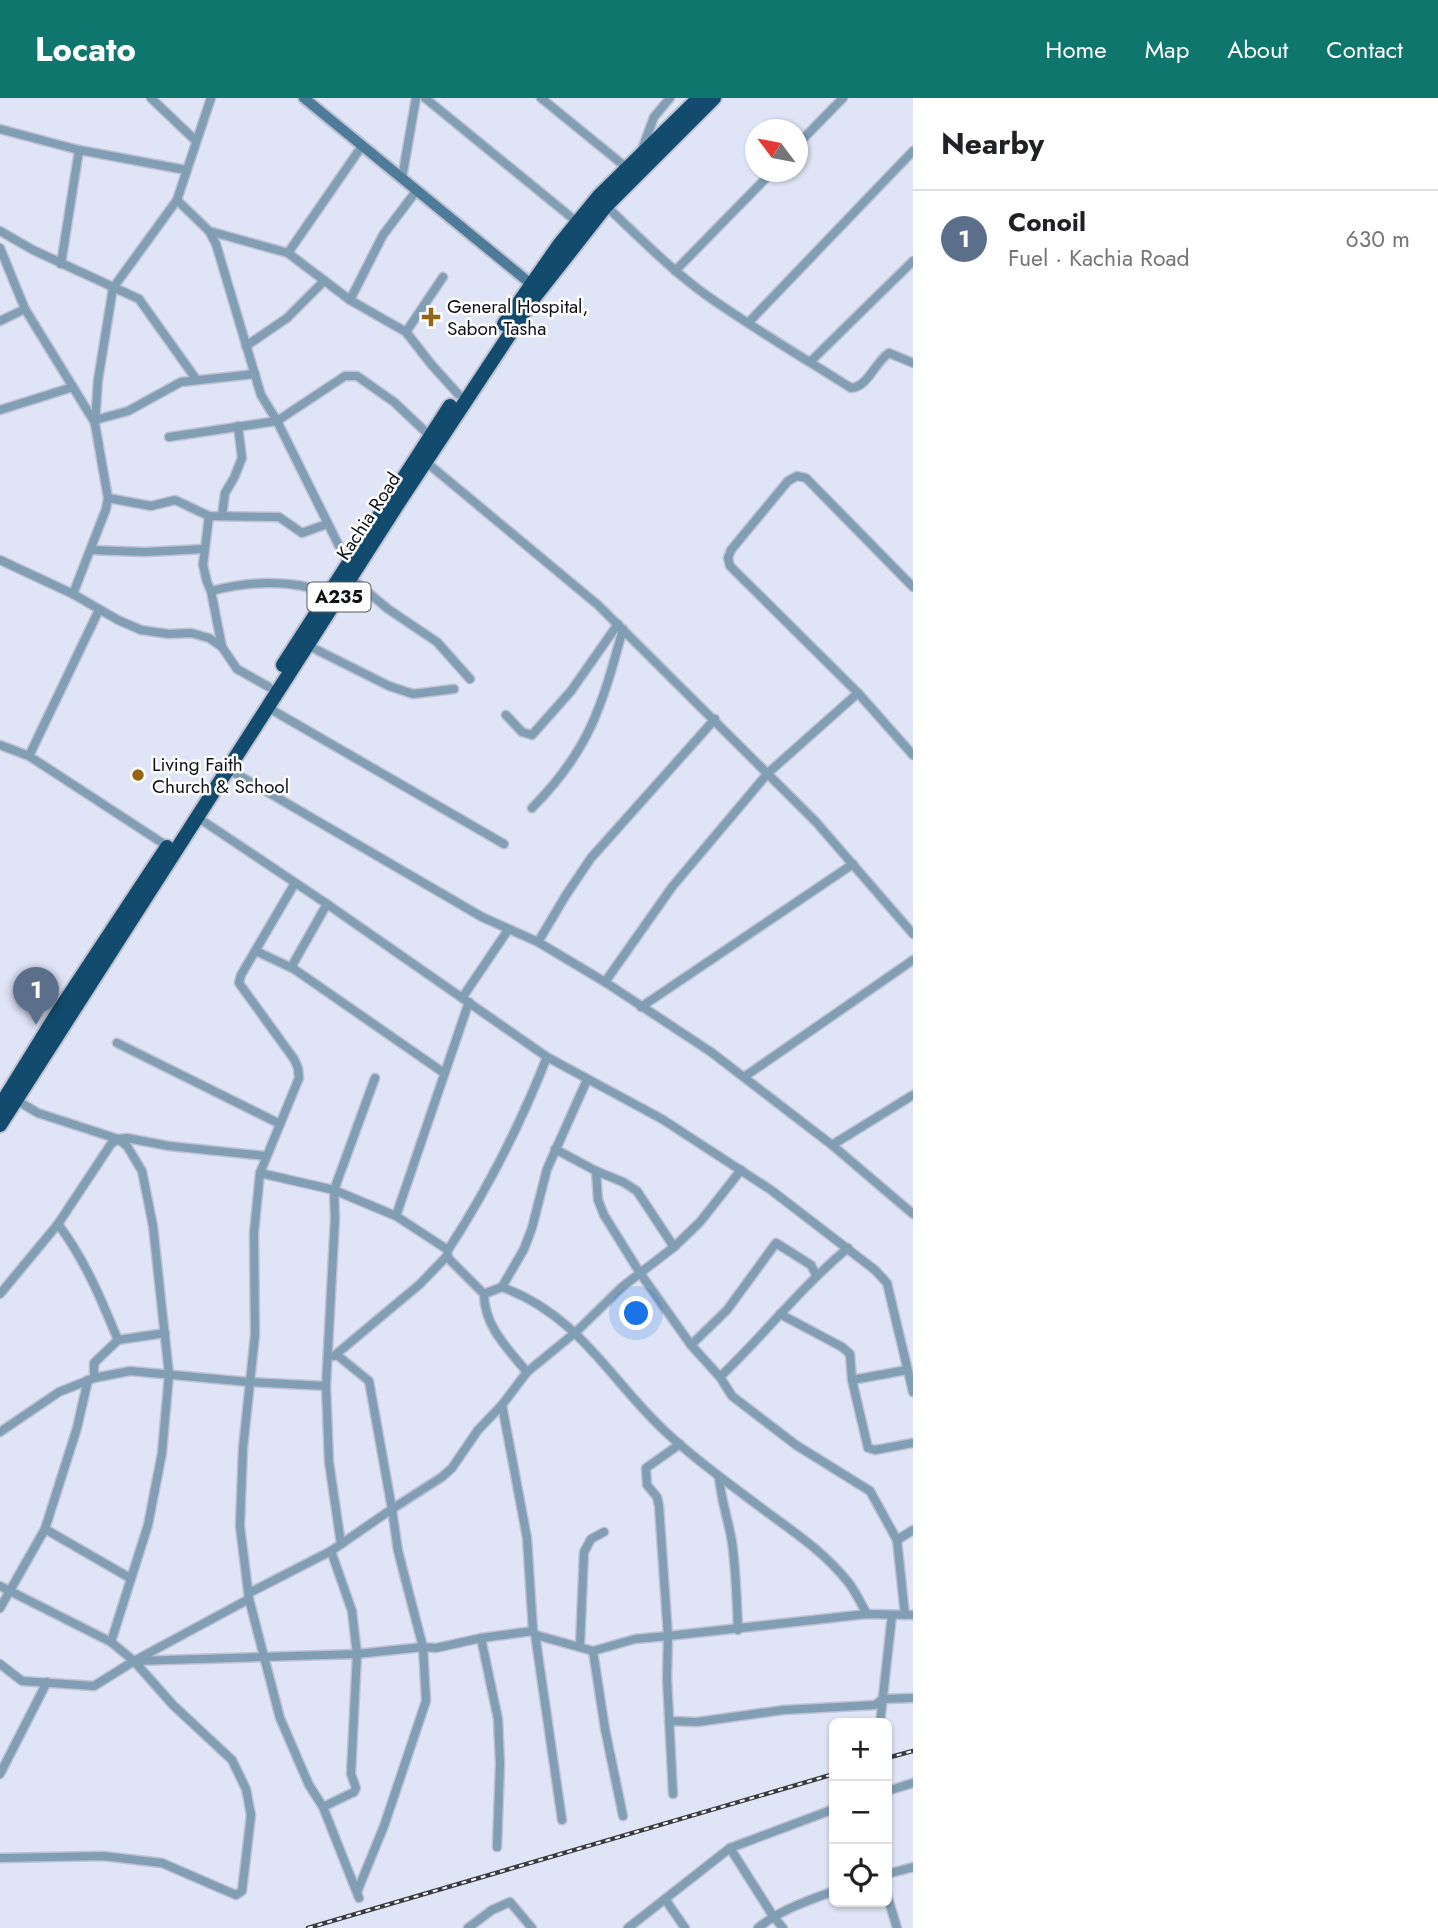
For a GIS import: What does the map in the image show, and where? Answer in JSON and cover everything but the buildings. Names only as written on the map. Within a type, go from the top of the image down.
[{"type":"highway","name":"Kachia Road","points":[[24,1078],[60,1009],[328,593],[349,571],[426,462],[533,299],[606,206],[699,98]]},
{"type":"highway","name":"Kachia Road","points":[[0,1125],[6,1098],[24,1078],[228,769],[307,645],[430,436],[531,284],[577,222],[627,168],[640,155],[659,146],[714,98]]},
{"type":"street","points":[[151,98],[195,141]]},
{"type":"street","points":[[73,594],[108,498],[95,422],[98,380],[113,288],[177,200],[211,98]]},
{"type":"street","points":[[304,98],[531,284]]},
{"type":"street","points":[[402,178],[416,98]]},
{"type":"street","points":[[425,98],[577,222]]},
{"type":"street","points":[[541,98],[627,168]]},
{"type":"street","points":[[655,98],[663,105]]},
{"type":"street","points":[[640,155],[654,117],[670,98]]},
{"type":"street","points":[[808,134],[843,98]]},
{"type":"street","points":[[0,129],[79,150],[186,170]]},
{"type":"street","points":[[288,253],[362,146]]},
{"type":"street","points":[[61,264],[79,150]]},
{"type":"street","points":[[748,323],[913,151]]},
{"type":"street","points":[[675,271],[762,182]]},
{"type":"street","points":[[350,300],[383,235],[417,190]]},
{"type":"street","points":[[177,200],[209,231],[216,244],[261,396],[277,421],[349,571],[388,609],[437,642],[470,679]]},
{"type":"street","points":[[606,206],[675,271],[704,294],[851,388],[862,384],[883,356],[889,353],[913,363]]},
{"type":"street","points":[[0,231],[61,264],[139,299],[196,379]]},
{"type":"street","points":[[209,231],[288,253],[350,300],[406,332],[458,394]]},
{"type":"street","points":[[0,248],[25,309],[95,422]]},
{"type":"street","points":[[810,362],[913,261]]},
{"type":"street","points":[[406,332],[443,277]]},
{"type":"street","points":[[246,345],[287,318],[324,281]]},
{"type":"street","points":[[0,321],[25,309]]},
{"type":"street","points":[[95,422],[128,411],[181,382],[255,374]]},
{"type":"street","points":[[169,437],[277,421],[351,374],[394,402],[430,436]]},
{"type":"street","points":[[0,410],[73,387]]},
{"type":"street","points":[[222,516],[225,493],[242,458],[238,426]]},
{"type":"street","points":[[426,462],[621,627],[816,822],[913,934]]},
{"type":"street","points":[[913,587],[806,478],[797,476],[788,481],[731,550],[728,558],[730,566],[858,693],[913,755]]},
{"type":"street","points":[[108,498],[151,506],[175,500],[209,516],[279,517],[302,533],[327,524]]},
{"type":"street","points":[[209,516],[204,573],[211,591],[222,647]]},
{"type":"street","points":[[91,550],[145,552],[204,549]]},
{"type":"street","points":[[0,560],[141,630],[169,635],[191,633],[209,638],[222,647],[237,669],[269,687]]},
{"type":"street","points":[[211,591],[264,582],[292,584],[328,593]]},
{"type":"street","points":[[29,756],[99,610]]},
{"type":"street","points":[[506,715],[527,736],[532,735],[571,691],[621,627]]},
{"type":"street","points":[[532,808],[554,786],[578,754],[596,718],[621,627]]},
{"type":"street","points":[[307,645],[389,686],[412,694],[454,689]]},
{"type":"street","points":[[604,982],[672,887],[768,773],[858,693]]},
{"type":"street","points":[[267,707],[505,844]]},
{"type":"street","points":[[538,942],[591,858],[715,719]]},
{"type":"street","points":[[0,745],[29,756],[167,846]]},
{"type":"street","points":[[228,769],[368,853],[508,930],[538,942],[604,982],[711,1052],[832,1145],[913,1214]]},
{"type":"street","points":[[197,817],[547,1057],[662,1119],[771,1190],[848,1248],[887,1283],[913,1392]]},
{"type":"street","points":[[641,1007],[853,864]]},
{"type":"street","points":[[295,883],[239,984],[299,1068],[299,1078],[260,1173],[254,1233],[255,1335],[249,1382],[240,1526],[249,1596],[280,1718],[309,1785],[323,1807],[358,1895],[426,1701],[424,1647],[398,1551],[369,1381],[333,1356]]},
{"type":"street","points":[[294,969],[293,964],[327,904]]},
{"type":"street","points":[[396,1216],[466,1000],[508,930]]},
{"type":"street","points":[[256,951],[294,969],[444,1073]]},
{"type":"street","points":[[744,1077],[913,960]]},
{"type":"street","points":[[117,1044],[280,1124]]},
{"type":"street","points":[[333,1356],[419,1284],[447,1253],[506,1152],[547,1057]]},
{"type":"street","points":[[341,1544],[329,1462],[326,1385],[333,1356],[334,1190],[375,1078]]},
{"type":"street","points":[[484,1294],[502,1287],[524,1249],[547,1169],[587,1080]]},
{"type":"street","points":[[832,1145],[913,1095]]},
{"type":"street","points":[[6,1098],[38,1113],[118,1139],[266,1156]]},
{"type":"street","points":[[0,1294],[58,1224],[111,1144],[118,1139]]},
{"type":"street","points":[[111,1642],[148,1525],[162,1452],[169,1374],[153,1226],[142,1171],[135,1156],[118,1139]]},
{"type":"street","points":[[555,1149],[637,1191],[674,1247]]},
{"type":"street","points":[[0,1664],[22,1681],[94,1686],[331,1551],[442,1477],[452,1468],[478,1430],[502,1405],[527,1372],[576,1332],[640,1273],[674,1247],[700,1222],[741,1170]]},
{"type":"street","points":[[134,1661],[357,1654],[436,1648],[481,1638],[535,1633],[593,1651],[635,1639],[867,1614],[909,1615],[897,1540],[870,1490],[796,1445],[732,1396],[720,1377],[691,1345],[640,1273],[604,1215],[598,1200],[596,1171]]},
{"type":"street","points":[[260,1173],[334,1190],[396,1216],[447,1253],[484,1294],[484,1304],[495,1332],[527,1372]]},
{"type":"street","points":[[58,1224],[76,1248],[118,1340]]},
{"type":"street","points":[[691,1345],[727,1310],[776,1242],[811,1265],[816,1275]]},
{"type":"street","points":[[720,1377],[816,1275],[848,1248]]},
{"type":"street","points":[[502,1287],[539,1304],[576,1332],[666,1432],[719,1477],[814,1546],[848,1583],[867,1614]]},
{"type":"street","points":[[780,1314],[842,1347],[850,1354],[852,1380],[868,1448],[875,1450],[913,1443]]},
{"type":"street","points":[[0,1608],[45,1529],[94,1363],[118,1340],[165,1333]]},
{"type":"street","points":[[852,1380],[907,1370]]},
{"type":"street","points":[[0,1420],[2,1430],[59,1392],[91,1379],[130,1371],[249,1382],[326,1385]]},
{"type":"street","points":[[502,1405],[527,1538],[535,1633],[551,1759],[562,1820]]},
{"type":"street","points":[[673,1794],[668,1636],[659,1506],[657,1497],[647,1485],[646,1468],[680,1444]]},
{"type":"street","points":[[719,1477],[721,1500],[731,1538],[738,1630]]},
{"type":"street","points":[[45,1529],[130,1578]]},
{"type":"street","points":[[897,1540],[913,1530]]},
{"type":"street","points":[[580,1646],[584,1552],[591,1539],[604,1532]]},
{"type":"street","points":[[323,1807],[354,1792],[356,1788],[351,1774],[357,1654],[352,1611],[331,1551]]},
{"type":"street","points":[[0,1586],[111,1642],[134,1661],[173,1705],[232,1760],[246,1789],[251,1815],[242,1891],[236,1895],[162,1863],[103,1856],[0,1858]]},
{"type":"street","points":[[881,1718],[892,1615]]},
{"type":"street","points":[[481,1638],[498,1719],[500,1764],[496,1847]]},
{"type":"street","points":[[593,1651],[605,1729],[624,1816]]},
{"type":"street","points":[[0,1774],[47,1682]]},
{"type":"street","points":[[669,1721],[697,1722],[783,1710],[875,1704],[883,1699],[913,1698]]},
{"type":"street","points":[[892,1789],[913,1783]]},
{"type":"street","points":[[628,1928],[730,1848],[829,1811]]},
{"type":"street","points":[[730,1848],[783,1928]]},
{"type":"street","points":[[892,1873],[913,1867]]},
{"type":"street","points":[[758,1928],[774,1916],[829,1893]]},
{"type":"street","points":[[665,1899],[685,1928]]},
{"type":"street","points":[[468,1928],[492,1910],[510,1902],[532,1928]]},
{"type":"street","points":[[891,1907],[897,1928]]},
{"type":"railway","points":[[892,1757],[913,1751]]},
{"type":"railway","points":[[308,1928],[829,1775]]},
{"type":"place","name":"General Hospital, Sabon Tasha","points":[[431,317]]},
{"type":"place","name":"Living Faith Church & School","points":[[138,775]]},
{"type":"place","name":"Conoil","points":[[36,1025]]}]
